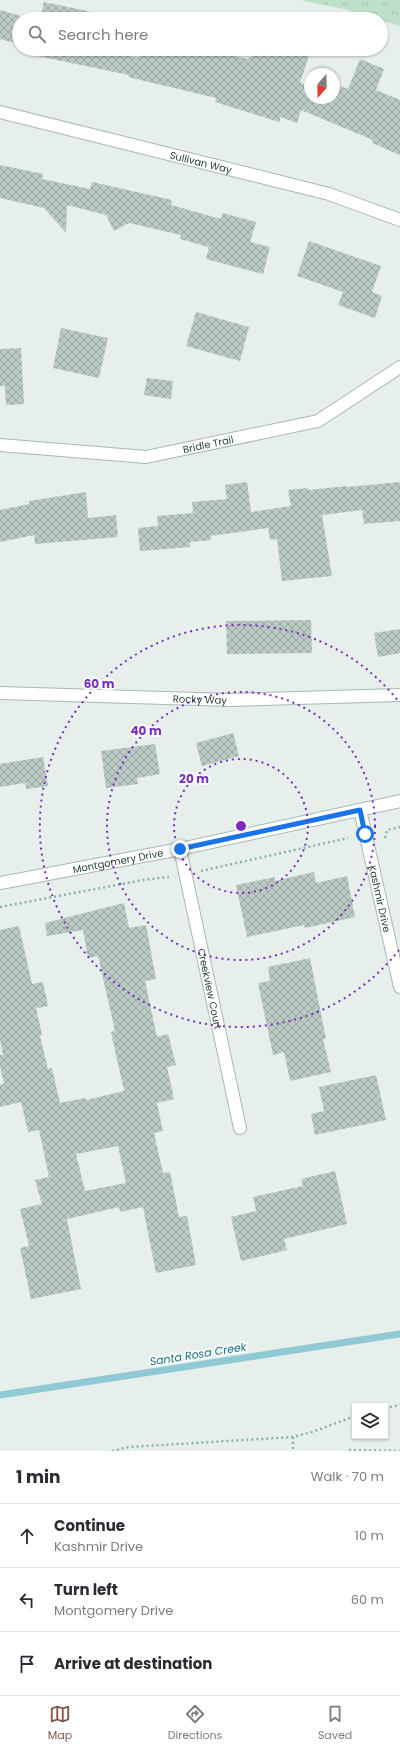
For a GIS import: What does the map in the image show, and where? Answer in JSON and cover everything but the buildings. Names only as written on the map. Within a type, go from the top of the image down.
[{"type":"street","name":"Sullivan Way","points":[[0,112],[329,194],[400,220]]},
{"type":"street","name":"Bridle Trail","points":[[0,445],[146,457],[318,421],[400,367]]},
{"type":"street","name":"Rocky Way","points":[[0,692],[231,700],[400,695]]},
{"type":"street","name":"Montgomery Drive","points":[[0,883],[180,849],[400,802]]},
{"type":"street","name":"Kashmir Drive","points":[[360,810],[400,987]]},
{"type":"street","name":"Creekview Court","points":[[180,849],[240,1128]]},
{"type":"path","points":[[387,830],[400,827]]},
{"type":"path","points":[[388,1407],[400,1405]]},
{"type":"path","points":[[112,1451],[129,1447],[292,1437],[312,1432],[352,1417]]},
{"type":"path","points":[[292,1437],[293,1451]]},
{"type":"path","points":[[349,1450],[400,1451]]},
{"type":"green space","points":[[300,0],[400,0],[400,26],[388,22],[388,12],[354,12]]},
{"type":"waterway","name":"Santa Rosa Creek","points":[[0,1395],[400,1334]]},
{"type":"route","points":[[180,849],[360,810],[365,834]]}]
